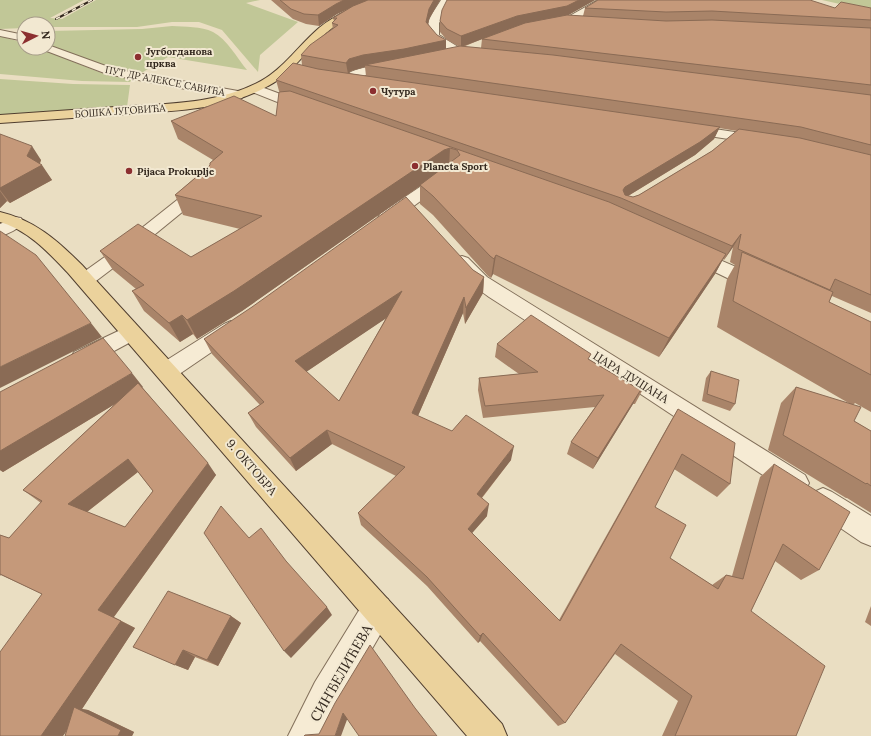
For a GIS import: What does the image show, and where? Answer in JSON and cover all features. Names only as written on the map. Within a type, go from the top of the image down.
[{"type":"main road","name":"БОШКА ЈУГОВИЋА","points":[[0,119],[160,108],[215,101],[238,95],[256,89],[272,80],[288,68],[315,38],[334,21],[381,0]]},
{"type":"main road","name":"9. ОКТОБРА","points":[[5,223],[41,237],[65,258],[490,736]]},
{"type":"street","points":[[446,0],[436,18],[433,26],[433,33],[442,43],[460,53],[493,56]]},
{"type":"street","points":[[565,21],[581,14],[605,0]]},
{"type":"street","points":[[537,26],[565,21],[588,22]]},
{"type":"street","points":[[0,33],[16,36]]},
{"type":"street","points":[[448,57],[484,44]]},
{"type":"street","name":"ПУТ ДР АЛЕКСЕ САВИЋА","points":[[56,51],[111,72],[238,95]]},
{"type":"street","points":[[379,83],[343,78],[365,71],[405,65]]},
{"type":"street","points":[[288,68],[301,71]]},
{"type":"street","points":[[256,89],[320,113]]},
{"type":"street","points":[[676,128],[774,142]]},
{"type":"street","points":[[715,149],[728,138],[728,135]]},
{"type":"street","points":[[372,228],[414,210],[450,172]]},
{"type":"street","points":[[85,280],[162,222],[208,183]]},
{"type":"street","name":"ЦАРА ДУШАНА","points":[[448,245],[471,272],[496,292],[641,382],[871,532]]},
{"type":"street","points":[[676,246],[770,290]]},
{"type":"street","points":[[167,371],[244,321]]},
{"type":"street","points":[[68,366],[131,333]]},
{"type":"street","name":"СИНЂЕЛИЋЕВА","points":[[305,736],[331,687],[378,610]]},
{"type":"green space","points":[[0,0],[84,0],[54,16],[16,16],[16,28],[0,29]]},
{"type":"green space","points":[[96,0],[260,0],[246,3],[298,22],[260,55],[258,72],[222,30],[199,22],[172,22],[137,27],[56,27],[56,18],[62,19]]},
{"type":"green space","points":[[822,0],[871,0],[871,11]]},
{"type":"green space","points":[[172,26],[208,30],[223,39],[247,70],[168,57],[138,75],[114,71],[56,48],[56,31],[142,29]]},
{"type":"green space","points":[[0,36],[16,41],[16,56],[56,55],[104,74],[133,78],[130,82],[82,81],[0,74]]},
{"type":"green space","points":[[0,79],[73,84],[130,85],[127,107],[0,116]]},
{"type":"building","points":[[280,0],[344,0],[318,15],[304,14],[291,9]]},
{"type":"building","points":[[368,0],[434,0],[429,9],[426,22],[437,35],[446,40],[404,49],[363,55],[349,59],[346,63],[301,55],[310,45],[338,25],[332,23],[337,18],[333,18],[353,6]]},
{"type":"building","points":[[447,0],[579,0],[567,6],[517,16],[461,36],[447,29],[440,21],[442,10]]},
{"type":"building","points":[[598,0],[810,0],[835,8],[841,2],[871,8],[871,20],[712,11],[666,12],[585,8]]},
{"type":"building","points":[[567,15],[666,21],[712,20],[871,28],[871,85],[482,39],[525,23]]},
{"type":"building","points":[[460,46],[553,55],[871,95],[871,145],[801,127],[365,65]]},
{"type":"building","points":[[293,63],[318,69],[720,127],[700,142],[625,187],[623,190],[625,195],[633,197],[639,195],[712,151],[739,129],[800,138],[871,155],[871,295],[835,279],[830,290],[738,249],[741,234],[732,246],[621,198],[276,80]]},
{"type":"building","points":[[290,91],[609,202],[726,254],[669,338],[496,255],[494,259],[490,256],[433,196],[420,185],[460,155],[457,150],[450,148],[444,150],[234,291],[187,320],[182,315],[169,323],[132,291],[144,285],[100,251],[138,224],[191,257],[262,216],[175,195],[207,168],[210,163],[223,152],[171,121],[234,96],[276,116],[279,92]]},
{"type":"building","points":[[0,134],[32,146],[27,156],[42,165],[0,188]]},
{"type":"building","points":[[406,197],[473,270],[484,277],[466,308],[464,297],[412,413],[452,431],[466,415],[514,446],[477,494],[489,504],[468,529],[560,621],[678,409],[735,443],[730,484],[682,454],[655,507],[686,525],[670,558],[718,589],[726,575],[743,579],[774,464],[850,512],[819,570],[783,544],[751,611],[825,666],[796,736],[675,736],[692,696],[621,644],[565,723],[483,633],[480,636],[427,577],[358,513],[405,467],[327,430],[290,458],[248,413],[264,402],[204,339],[252,307]],"holes":[[[402,291],[339,401],[295,361]]]},
{"type":"building","points":[[0,231],[36,255],[91,323],[0,367]]},
{"type":"building","points":[[742,252],[833,292],[829,302],[871,322],[871,375],[733,301]]},
{"type":"building","points":[[531,315],[591,354],[588,359],[642,391],[640,391],[598,458],[571,442],[604,395],[485,406],[479,378],[538,372],[497,344]]},
{"type":"building","points":[[103,338],[132,373],[0,451],[0,392]]},
{"type":"building","points":[[711,371],[739,380],[735,404],[707,394]]},
{"type":"building","points":[[138,383],[208,463],[98,610],[121,621],[41,736],[0,736],[0,652],[42,594],[0,574],[0,535],[9,538],[42,501],[23,490]],"holes":[[[128,459],[153,491],[125,527],[68,504]]]},
{"type":"building","points":[[796,387],[861,407],[854,421],[871,431],[871,486],[783,435]]},
{"type":"building","points":[[221,506],[249,538],[261,528],[286,561],[327,607],[284,651],[204,533]]},
{"type":"building","points":[[168,591],[231,616],[207,660],[183,650],[175,665],[133,647]]},
{"type":"building","points":[[370,645],[437,736],[359,736],[343,713],[335,736],[304,736],[319,734],[335,703]]},
{"type":"building","points":[[74,707],[121,730],[118,736],[65,736]]},
{"type":"railway","points":[[56,19],[92,0]]},
{"type":"place","name":"Југбогданова црква","points":[[138,57]]},
{"type":"place","name":"Чутура","points":[[373,91]]},
{"type":"place","name":"Planeta Sport","points":[[415,166]]},
{"type":"place","name":"Pijaca Prokuplje","points":[[129,171]]}]
